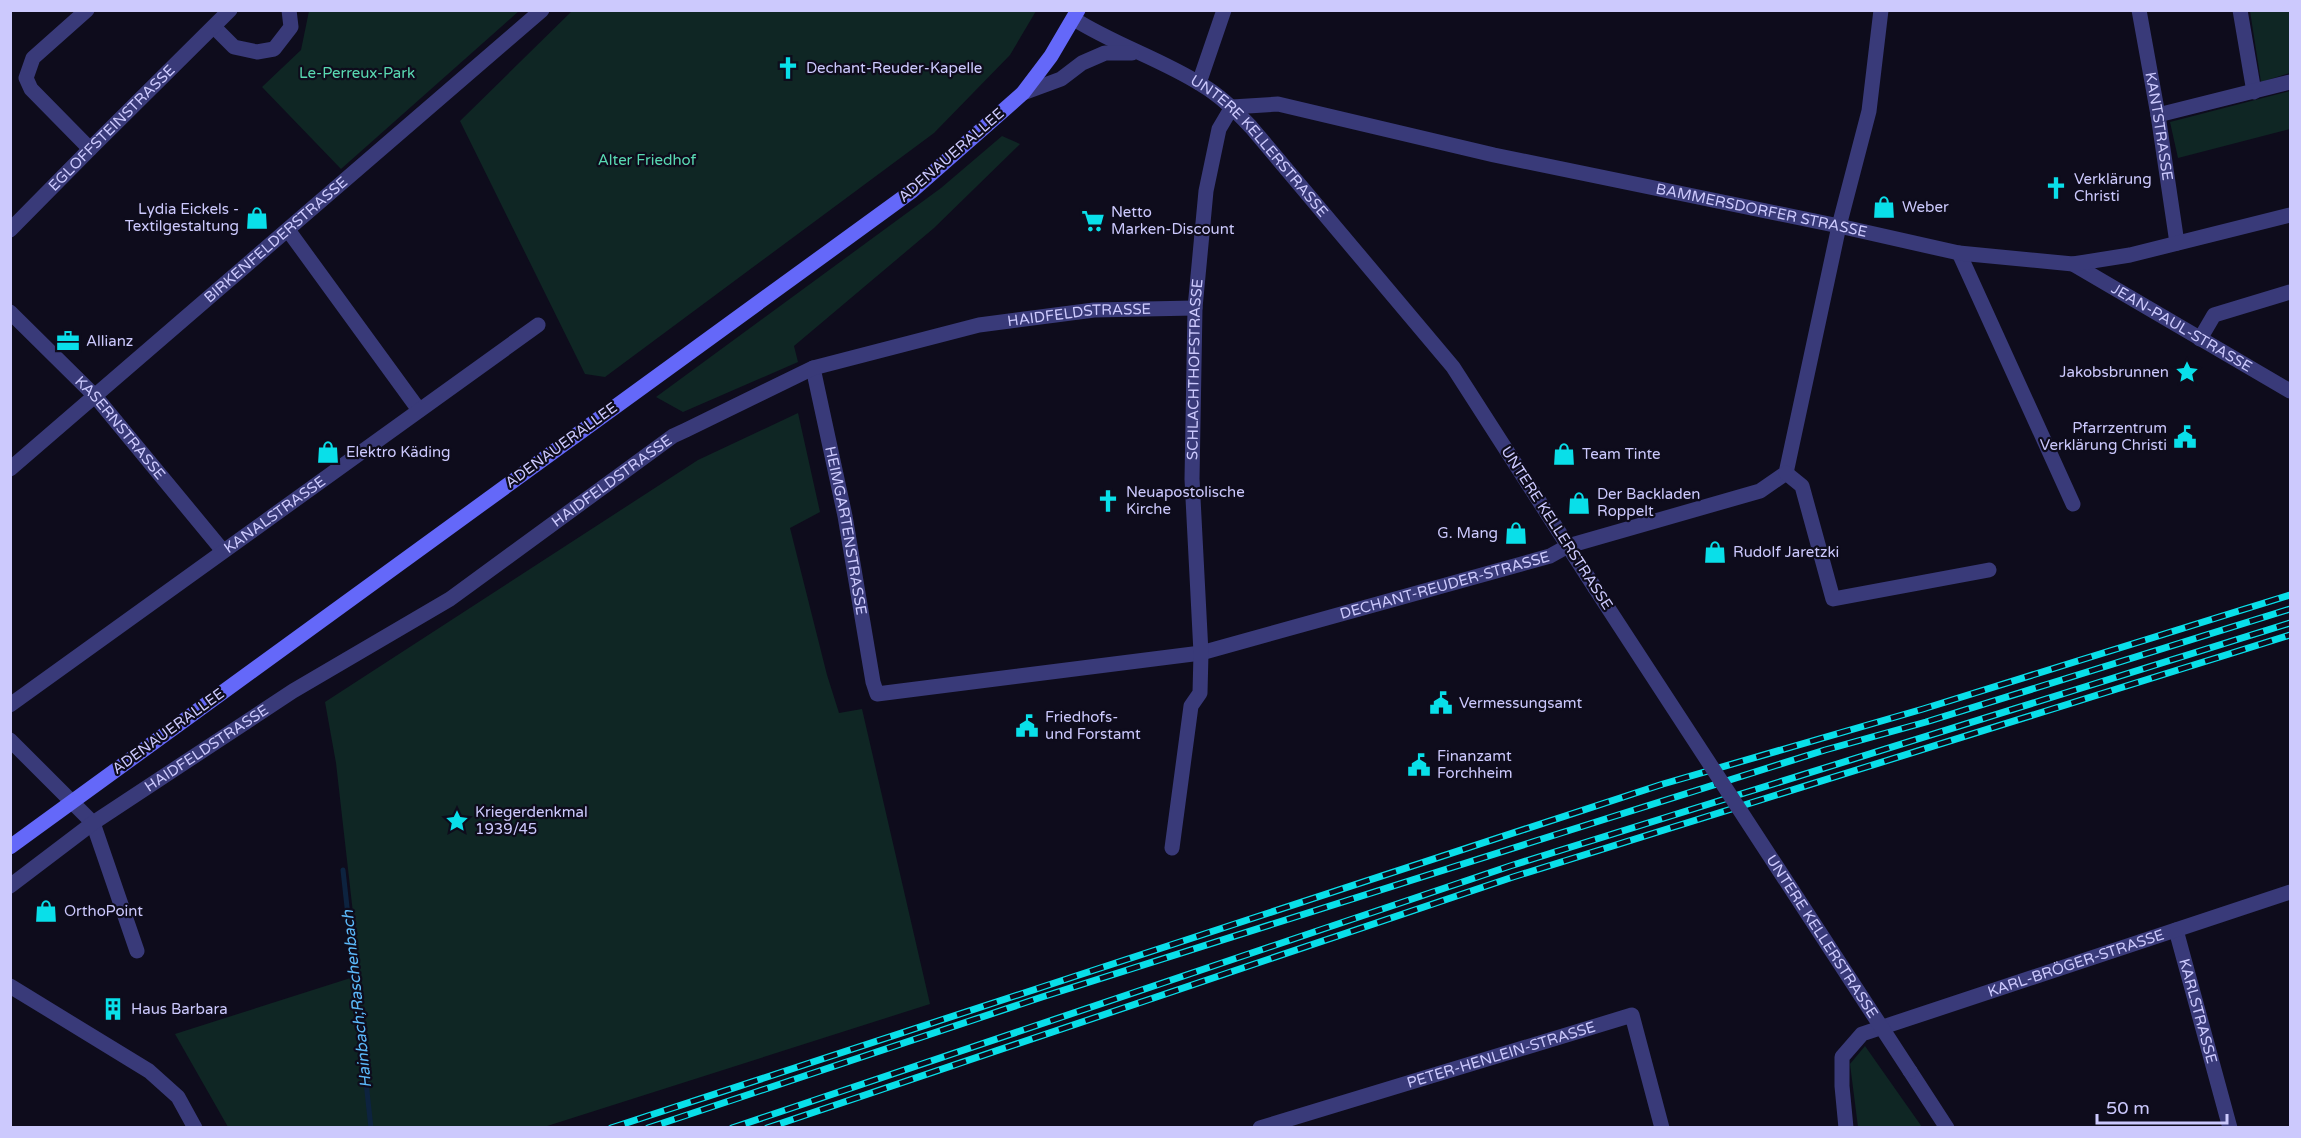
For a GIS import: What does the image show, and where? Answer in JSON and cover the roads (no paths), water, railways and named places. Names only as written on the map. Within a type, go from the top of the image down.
[{"type":"main road","name":"ADENAUERALLEE","points":[[10,847],[903,198],[1023,93],[1051,56],[1076,15]]},
{"type":"street","points":[[87,10],[33,58],[26,78],[31,89],[90,148]]},
{"type":"street","name":"EGLOFFSTEINSTRASSE","points":[[10,230],[230,10]]},
{"type":"street","points":[[214,27],[234,47],[257,52],[274,49],[291,27],[289,10]]},
{"type":"street","name":"BIRKENFELDERSTRASSE","points":[[10,469],[542,10]]},
{"type":"street","points":[[1199,83],[1224,10]]},
{"type":"street","points":[[1881,10],[1869,111],[1839,226],[1786,473],[1802,486],[1833,599],[1989,570]]},
{"type":"street","name":"KANTSTRASSE","points":[[2139,10],[2178,243]]},
{"type":"street","points":[[2240,10],[2254,92]]},
{"type":"street","name":"UNTERE KELLERSTRASSE","points":[[1076,15],[1103,37],[1199,83],[1232,107],[1272,151],[1453,367],[1947,1128]]},
{"type":"street","points":[[1023,93],[1061,79],[1082,63],[1105,53],[1138,53]]},
{"type":"street","points":[[2158,115],[2290,82]]},
{"type":"street","name":"BAMMERSDORFER STRASSE","points":[[1232,107],[1278,104],[1494,155],[1959,253],[2073,264],[2130,255],[2290,215]]},
{"type":"street","name":"SCHLACHTHOFSTRASSE","points":[[1172,848],[1191,706],[1200,693],[1201,653],[1192,479],[1196,308],[1206,191],[1219,129],[1232,107]]},
{"type":"street","points":[[288,230],[419,410]]},
{"type":"street","points":[[1959,253],[2073,504]]},
{"type":"street","name":"JEAN-PAUL-STRASSE","points":[[2073,264],[2200,339],[2287,386]]},
{"type":"street","points":[[2200,339],[2214,315],[2290,292]]},
{"type":"street","name":"HAIDFELDSTRASSE","points":[[10,886],[93,823],[293,691],[450,599],[673,436],[813,368],[978,325],[1094,310],[1196,308]]},
{"type":"street","name":"KASERNSTRASSE","points":[[10,312],[96,396],[223,551]]},
{"type":"street","name":"KANALSTRASSE","points":[[10,705],[538,325]]},
{"type":"street","name":"HEIMGARTENSTRASSE","points":[[813,368],[845,516],[873,682],[877,694]]},
{"type":"street","name":"DECHANT-REUDER-STRASSE","points":[[877,694],[1201,653],[1550,556],[1568,546],[1760,491],[1786,473]]},
{"type":"street","points":[[10,740],[93,823],[137,951]]},
{"type":"street","name":"KARL-BRÖGER-STRASSE","points":[[1846,1128],[1842,1057],[1862,1034],[2290,892]]},
{"type":"street","name":"KARLSTRASSE","points":[[2176,930],[2230,1128]]},
{"type":"street","points":[[10,986],[149,1071],[178,1096],[195,1128]]},
{"type":"street","name":"PETER-HENLEIN-STRASSE","points":[[1260,1128],[1632,1015],[1662,1128]]},
{"type":"waterway","name":"Hainbach;Raschenbach","points":[[343,870],[371,1128]]},
{"type":"railway","points":[[611,1128],[1663,784],[1923,709],[2290,595]]},
{"type":"railway","points":[[648,1128],[1042,997],[1526,844],[1825,750],[1926,722],[2290,609]]},
{"type":"railway","points":[[732,1128],[1510,866],[2290,623]]},
{"type":"railway","points":[[767,1128],[1513,877],[2290,635]]},
{"type":"place","name":"Dechant-Reuder-Kapelle","points":[[788,68]]},
{"type":"place","name":"Verklärung Christi","points":[[2056,188]]},
{"type":"place","name":"Weber","points":[[1884,207]]},
{"type":"place","name":"Lydia Eickels - Textilgestaltung","points":[[257,218]]},
{"type":"place","name":"Netto Marken-Discount","points":[[1093,221]]},
{"type":"place","name":"Allianz","points":[[68,341]]},
{"type":"place","name":"Jakobsbrunnen","points":[[2187,372]]},
{"type":"place","name":"Pfarrzentrum Verklärung Christi","points":[[2185,437]]},
{"type":"place","name":"Elektro Käding","points":[[328,452]]},
{"type":"place","name":"Team Tinte","points":[[1564,454]]},
{"type":"place","name":"Neuapostolische Kirche","points":[[1108,501]]},
{"type":"place","name":"Der Backladen Roppelt","points":[[1579,503]]},
{"type":"place","name":"G. Mang","points":[[1516,533]]},
{"type":"place","name":"Rudolf Jaretzki","points":[[1715,552]]},
{"type":"place","name":"Vermessungsamt","points":[[1441,703]]},
{"type":"place","name":"Friedhofs- und Forstamt","points":[[1027,726]]},
{"type":"place","name":"Finanzamt Forchheim","points":[[1419,765]]},
{"type":"place","name":"Kriegerdenkmal 1939/45","points":[[457,821]]},
{"type":"place","name":"OrthoPoint","points":[[46,911]]},
{"type":"place","name":"Haus Barbara","points":[[113,1009]]},
{"type":"park label","name":"Le-Perreux-Park","points":[[357,73]]},
{"type":"park label","name":"Alter Friedhof","points":[[647,160]]}]
